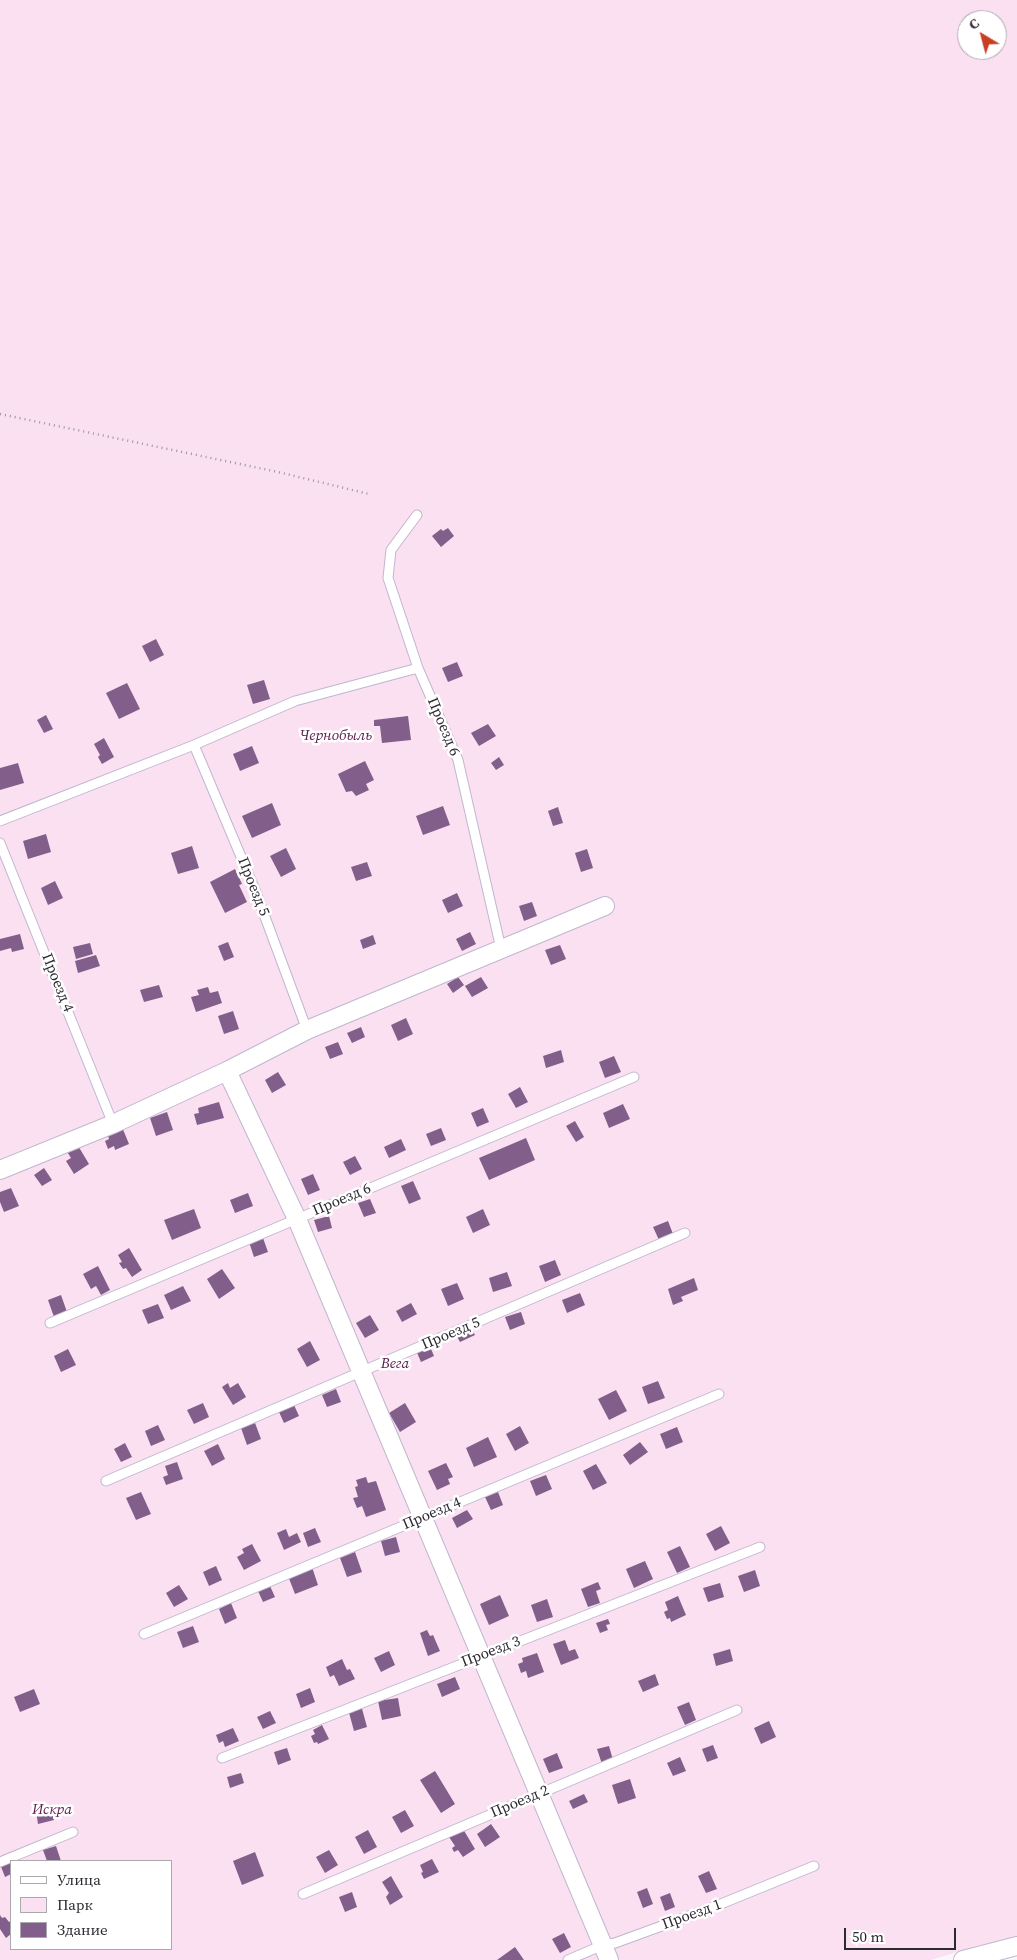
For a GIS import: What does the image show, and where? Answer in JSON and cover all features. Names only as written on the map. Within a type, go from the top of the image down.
[{"type":"street","points":[[0,1170],[113,1124],[227,1071],[306,1030],[605,906]]},
{"type":"street","points":[[227,1071],[297,1219],[606,1952]]},
{"type":"street","points":[[963,1960],[1017,1946]]},
{"type":"lane","name":"Проезд 6","points":[[417,515],[391,550],[388,578],[418,668],[458,760],[501,949]]},
{"type":"lane","points":[[0,821],[194,745],[295,701],[418,668]]},
{"type":"lane","name":"Проезд 5","points":[[194,745],[255,890],[306,1030]]},
{"type":"lane","name":"Проезд 4","points":[[0,843],[113,1124]]},
{"type":"lane","name":"Проезд 6","points":[[50,1324],[634,1077]]},
{"type":"lane","name":"Проезд 5","points":[[106,1481],[685,1233]]},
{"type":"lane","name":"Проезд 4","points":[[144,1634],[719,1394]]},
{"type":"lane","name":"Проезд 3","points":[[222,1758],[760,1546]]},
{"type":"lane","name":"Проезд 2","points":[[303,1894],[738,1710]]},
{"type":"lane","points":[[0,1862],[73,1832]]},
{"type":"lane","name":"Проезд 1","points":[[568,1960],[606,1952],[615,1943],[711,1908],[814,1866]]},
{"type":"path","points":[[0,414],[278,472],[369,494]]},
{"type":"green space","points":[[0,0],[1017,0],[1017,1939],[977,1946],[931,1960],[0,1960]]},
{"type":"building","points":[[448,528],[454,536],[441,547],[432,536],[441,529],[443,531]]},
{"type":"building","points":[[156,639],[164,655],[150,662],[142,646]]},
{"type":"building","points":[[457,662],[463,676],[448,682],[442,668]]},
{"type":"building","points":[[264,680],[270,699],[253,704],[247,685]]},
{"type":"building","points":[[127,683],[140,709],[119,719],[106,693]]},
{"type":"building","points":[[46,715],[53,729],[44,733],[37,720]]},
{"type":"building","points":[[408,716],[411,740],[382,743],[380,726],[374,726],[374,720]]},
{"type":"building","points":[[488,724],[496,736],[479,746],[471,733]]},
{"type":"building","points":[[104,738],[114,757],[102,764],[94,744]]},
{"type":"building","points":[[252,746],[259,763],[240,771],[233,754]]},
{"type":"building","points":[[499,757],[504,765],[496,770],[491,763]]},
{"type":"building","points":[[365,761],[374,780],[366,784],[369,790],[356,796],[352,791],[346,792],[338,774]]},
{"type":"building","points":[[18,763],[24,783],[0,790],[0,768]]},
{"type":"building","points":[[272,803],[281,825],[252,838],[242,816]]},
{"type":"building","points":[[443,806],[450,825],[423,835],[416,816]]},
{"type":"building","points":[[558,807],[563,823],[553,826],[548,811]]},
{"type":"building","points":[[46,834],[51,852],[28,859],[23,841]]},
{"type":"building","points":[[192,846],[199,868],[178,874],[171,853]]},
{"type":"building","points":[[286,848],[296,869],[281,877],[270,856]]},
{"type":"building","points":[[587,849],[593,868],[581,872],[575,853]]},
{"type":"building","points":[[367,862],[372,876],[356,881],[351,867]]},
{"type":"building","points":[[235,869],[242,884],[239,885],[247,902],[225,913],[210,882]]},
{"type":"building","points":[[55,881],[63,898],[48,905],[41,888]]},
{"type":"building","points":[[457,893],[463,906],[448,913],[442,900]]},
{"type":"building","points":[[532,902],[537,916],[524,921],[519,906]]},
{"type":"building","points":[[470,932],[476,944],[462,951],[456,939]]},
{"type":"building","points":[[20,934],[24,949],[12,952],[11,948],[0,951],[0,939]]},
{"type":"building","points":[[373,935],[376,944],[363,949],[360,940]]},
{"type":"building","points":[[228,942],[234,957],[224,961],[218,946]]},
{"type":"building","points":[[90,943],[93,954],[76,959],[73,947]]},
{"type":"building","points":[[560,945],[566,959],[551,965],[545,950]]},
{"type":"building","points":[[96,955],[100,966],[78,973],[75,961]]},
{"type":"building","points":[[458,977],[464,985],[453,993],[447,984]]},
{"type":"building","points":[[481,977],[488,988],[472,997],[465,986]]},
{"type":"building","points":[[159,985],[163,997],[144,1002],[140,990]]},
{"type":"building","points":[[208,987],[210,993],[218,991],[222,1003],[196,1012],[191,997],[199,995],[197,990]]},
{"type":"building","points":[[233,1011],[239,1029],[224,1034],[218,1016]]},
{"type":"building","points":[[406,1018],[413,1034],[398,1041],[391,1025]]},
{"type":"building","points":[[361,1027],[365,1037],[352,1043],[347,1033]]},
{"type":"building","points":[[338,1042],[343,1054],[330,1059],[325,1047]]},
{"type":"building","points":[[561,1050],[564,1062],[546,1068],[543,1056]]},
{"type":"building","points":[[614,1056],[621,1072],[605,1078],[599,1062]]},
{"type":"building","points":[[278,1072],[286,1085],[272,1093],[265,1080]]},
{"type":"building","points":[[520,1087],[528,1102],[516,1108],[508,1094]]},
{"type":"building","points":[[219,1102],[224,1118],[197,1125],[194,1114],[199,1113],[198,1108]]},
{"type":"building","points":[[623,1104],[630,1119],[609,1128],[603,1113]]},
{"type":"building","points":[[483,1108],[489,1122],[477,1127],[471,1113]]},
{"type":"building","points":[[167,1112],[173,1130],[156,1136],[150,1118]]},
{"type":"building","points":[[575,1121],[584,1137],[576,1142],[566,1126]]},
{"type":"building","points":[[122,1127],[129,1144],[115,1150],[114,1146],[108,1149],[105,1141],[109,1139],[107,1133]]},
{"type":"building","points":[[441,1128],[446,1140],[431,1146],[426,1134]]},
{"type":"building","points":[[526,1138],[535,1160],[489,1180],[479,1158]]},
{"type":"building","points":[[401,1139],[406,1150],[389,1158],[384,1147]]},
{"type":"building","points":[[77,1144],[89,1164],[74,1174],[66,1161],[71,1158],[66,1150]]},
{"type":"building","points":[[355,1156],[362,1169],[350,1175],[343,1162]]},
{"type":"building","points":[[44,1168],[52,1180],[42,1186],[34,1175]]},
{"type":"building","points":[[313,1174],[320,1190],[308,1195],[301,1179]]},
{"type":"building","points":[[413,1181],[421,1199],[409,1204],[401,1186]]},
{"type":"building","points":[[11,1188],[19,1206],[4,1212],[0,1202],[0,1192]]},
{"type":"building","points":[[248,1193],[253,1206],[235,1213],[230,1200]]},
{"type":"building","points":[[370,1199],[376,1213],[364,1217],[358,1203]]},
{"type":"building","points":[[194,1209],[201,1228],[172,1240],[164,1220]]},
{"type":"building","points":[[483,1209],[490,1225],[473,1233],[466,1217]]},
{"type":"building","points":[[329,1216],[332,1228],[318,1232],[314,1220]]},
{"type":"building","points":[[668,1221],[673,1234],[659,1240],[653,1227]]},
{"type":"building","points":[[263,1238],[268,1252],[254,1257],[249,1242]]},
{"type":"building","points":[[129,1248],[142,1270],[132,1277],[126,1268],[123,1269],[119,1263],[122,1262],[118,1255]]},
{"type":"building","points":[[555,1260],[561,1275],[545,1282],[539,1266]]},
{"type":"building","points":[[98,1266],[110,1290],[101,1295],[96,1286],[91,1289],[83,1274]]},
{"type":"building","points":[[222,1269],[235,1288],[219,1299],[207,1279]]},
{"type":"building","points":[[507,1272],[512,1286],[493,1292],[489,1278]]},
{"type":"building","points":[[694,1278],[698,1290],[681,1297],[683,1301],[673,1305],[668,1289]]},
{"type":"building","points":[[457,1283],[464,1299],[448,1306],[441,1289]]},
{"type":"building","points":[[183,1286],[191,1301],[171,1310],[164,1295]]},
{"type":"building","points":[[580,1293],[585,1305],[567,1313],[562,1300]]},
{"type":"building","points":[[61,1295],[67,1312],[54,1317],[48,1300]]},
{"type":"building","points":[[411,1303],[417,1314],[402,1322],[396,1311]]},
{"type":"building","points":[[158,1304],[164,1318],[148,1324],[142,1310]]},
{"type":"building","points":[[521,1312],[525,1324],[510,1330],[505,1317]]},
{"type":"building","points":[[370,1315],[379,1330],[365,1338],[356,1323]]},
{"type":"building","points":[[469,1324],[475,1335],[460,1342],[454,1331]]},
{"type":"building","points":[[310,1341],[320,1360],[307,1367],[297,1349]]},
{"type":"building","points":[[428,1342],[434,1356],[421,1362],[415,1348]]},
{"type":"building","points":[[68,1349],[76,1365],[61,1372],[54,1356]]},
{"type":"building","points":[[658,1381],[665,1398],[648,1404],[642,1387]]},
{"type":"building","points":[[228,1383],[230,1388],[238,1383],[246,1397],[233,1405],[222,1387]]},
{"type":"building","points":[[336,1389],[341,1402],[327,1407],[322,1395]]},
{"type":"building","points":[[616,1390],[627,1411],[609,1420],[598,1399]]},
{"type":"building","points":[[203,1403],[209,1417],[194,1424],[187,1410]]},
{"type":"building","points":[[405,1403],[416,1422],[400,1432],[389,1413]]},
{"type":"building","points":[[294,1405],[299,1416],[284,1423],[279,1412]]},
{"type":"building","points":[[255,1423],[261,1439],[247,1445],[241,1428]]},
{"type":"building","points":[[158,1425],[165,1440],[151,1446],[145,1431]]},
{"type":"building","points":[[520,1426],[529,1443],[515,1451],[506,1434]]},
{"type":"building","points":[[677,1427],[683,1442],[666,1449],[660,1434]]},
{"type":"building","points":[[488,1437],[497,1457],[474,1467],[466,1448]]},
{"type":"building","points":[[640,1442],[648,1452],[630,1465],[623,1455]]},
{"type":"building","points":[[125,1443],[132,1457],[121,1462],[114,1449]]},
{"type":"building","points":[[218,1444],[225,1459],[212,1466],[204,1451]]},
{"type":"building","points":[[177,1462],[183,1479],[166,1485],[163,1477],[168,1475],[165,1466]]},
{"type":"building","points":[[446,1463],[453,1477],[448,1479],[450,1484],[437,1490],[428,1471]]},
{"type":"building","points":[[596,1464],[607,1483],[593,1490],[583,1471]]},
{"type":"building","points":[[546,1475],[552,1489],[536,1496],[530,1481]]},
{"type":"building","points":[[366,1477],[368,1483],[376,1481],[386,1510],[366,1517],[362,1506],[357,1508],[353,1498],[358,1497],[355,1487],[358,1486],[356,1480]]},
{"type":"building","points":[[141,1492],[151,1514],[136,1520],[126,1498]]},
{"type":"building","points":[[498,1492],[503,1505],[491,1510],[485,1497]]},
{"type":"building","points":[[467,1510],[473,1519],[457,1528],[452,1518]]},
{"type":"building","points":[[721,1526],[730,1543],[715,1551],[706,1534]]},
{"type":"building","points":[[315,1528],[321,1542],[308,1547],[303,1533]]},
{"type":"building","points":[[286,1529],[289,1537],[297,1533],[301,1542],[284,1550],[277,1533]]},
{"type":"building","points":[[396,1537],[400,1552],[385,1556],[381,1541]]},
{"type":"building","points":[[252,1544],[261,1561],[244,1570],[237,1557],[244,1553],[242,1549]]},
{"type":"building","points":[[680,1546],[690,1567],[677,1573],[667,1552]]},
{"type":"building","points":[[355,1552],[362,1572],[347,1577],[340,1558]]},
{"type":"building","points":[[645,1561],[653,1579],[634,1588],[626,1569]]},
{"type":"building","points":[[216,1566],[222,1580],[209,1586],[203,1572]]},
{"type":"building","points":[[312,1567],[318,1585],[295,1594],[288,1576]]},
{"type":"building","points":[[755,1570],[760,1586],[744,1592],[738,1576]]},
{"type":"building","points":[[598,1582],[601,1589],[596,1591],[600,1603],[588,1607],[581,1589]]},
{"type":"building","points":[[720,1583],[724,1597],[708,1602],[703,1588]]},
{"type":"building","points":[[179,1585],[188,1599],[174,1607],[166,1593]]},
{"type":"building","points":[[270,1586],[275,1597],[263,1602],[258,1591]]},
{"type":"building","points":[[500,1595],[509,1616],[489,1625],[480,1604]]},
{"type":"building","points":[[678,1596],[686,1615],[671,1622],[670,1618],[667,1619],[664,1612],[668,1610],[665,1602]]},
{"type":"building","points":[[547,1599],[553,1617],[537,1622],[531,1605]]},
{"type":"building","points":[[231,1603],[237,1618],[225,1624],[219,1609]]},
{"type":"building","points":[[608,1619],[610,1624],[606,1625],[608,1630],[600,1633],[596,1623]]},
{"type":"building","points":[[193,1626],[199,1642],[183,1648],[177,1632]]},
{"type":"building","points":[[427,1630],[430,1636],[433,1635],[440,1651],[428,1656],[420,1633]]},
{"type":"building","points":[[565,1640],[569,1651],[575,1649],[579,1658],[561,1665],[553,1644]]},
{"type":"building","points":[[730,1649],[733,1661],[716,1666],[713,1654]]},
{"type":"building","points":[[389,1651],[395,1665],[381,1672],[374,1658]]},
{"type":"building","points":[[537,1653],[544,1672],[528,1678],[526,1671],[521,1673],[518,1664],[523,1662],[522,1658]]},
{"type":"building","points":[[342,1659],[347,1670],[350,1669],[355,1679],[339,1686],[334,1675],[330,1677],[326,1667]]},
{"type":"building","points":[[655,1674],[659,1685],[643,1692],[638,1681]]},
{"type":"building","points":[[455,1677],[460,1689],[442,1697],[437,1684]]},
{"type":"building","points":[[310,1688],[315,1702],[301,1708],[296,1694]]},
{"type":"building","points":[[34,1689],[40,1704],[20,1712],[14,1697]]},
{"type":"building","points":[[398,1698],[401,1716],[382,1720],[378,1701]]},
{"type":"building","points":[[689,1702],[696,1720],[685,1725],[677,1707]]},
{"type":"building","points":[[361,1705],[367,1727],[354,1731],[348,1709]]},
{"type":"building","points":[[270,1711],[276,1723],[263,1729],[257,1717]]},
{"type":"building","points":[[769,1721],[776,1737],[761,1744],[754,1728]]},
{"type":"building","points":[[322,1725],[329,1739],[318,1744],[317,1742],[314,1743],[311,1736],[315,1734],[313,1730]]},
{"type":"building","points":[[233,1728],[239,1741],[225,1747],[223,1741],[219,1743],[216,1735]]},
{"type":"building","points":[[713,1745],[718,1758],[707,1762],[702,1749]]},
{"type":"building","points":[[609,1746],[613,1760],[602,1764],[597,1749]]},
{"type":"building","points":[[287,1748],[291,1760],[278,1765],[274,1752]]},
{"type":"building","points":[[557,1753],[563,1768],[549,1773],[543,1759]]},
{"type":"building","points":[[680,1757],[686,1771],[673,1776],[667,1763]]},
{"type":"building","points":[[435,1771],[455,1804],[441,1813],[420,1780]]},
{"type":"building","points":[[241,1773],[244,1783],[230,1788],[227,1777]]},
{"type":"building","points":[[630,1779],[636,1798],[618,1804],[612,1785]]},
{"type":"building","points":[[584,1794],[588,1802],[573,1809],[569,1801]]},
{"type":"building","points":[[52,1808],[54,1820],[38,1824],[36,1811]]},
{"type":"building","points":[[405,1810],[414,1826],[401,1833],[392,1817]]},
{"type":"building","points":[[491,1824],[500,1837],[485,1847],[477,1834]]},
{"type":"building","points":[[463,1829],[475,1849],[463,1857],[458,1850],[454,1852],[452,1848],[455,1846],[449,1837]]},
{"type":"building","points":[[368,1830],[377,1847],[364,1854],[355,1837]]},
{"type":"building","points":[[56,1846],[61,1860],[47,1860],[43,1850]]},
{"type":"building","points":[[329,1850],[338,1865],[325,1873],[316,1857]]},
{"type":"building","points":[[255,1852],[264,1876],[242,1885],[233,1861]]},
{"type":"building","points":[[12,1858],[13,1860],[10,1860],[10,1874],[5,1877],[0,1864]]},
{"type":"building","points":[[432,1859],[439,1872],[424,1879],[420,1865]]},
{"type":"building","points":[[709,1871],[717,1889],[706,1893],[698,1876]]},
{"type":"building","points":[[391,1876],[403,1897],[390,1905],[386,1897],[389,1893],[382,1882]]},
{"type":"building","points":[[647,1888],[653,1904],[643,1908],[637,1892]]},
{"type":"building","points":[[352,1892],[357,1907],[345,1912],[339,1897]]},
{"type":"building","points":[[670,1893],[675,1907],[665,1911],[660,1897]]},
{"type":"building","points":[[0,1915],[10,1922],[10,1935],[6,1938],[0,1929]]},
{"type":"building","points":[[564,1933],[571,1947],[560,1953],[552,1939]]},
{"type":"building","points":[[515,1947],[524,1960],[497,1960]]},
{"type":"park label","name":"Чернобыль","points":[[336,736]]},
{"type":"park label","name":"Вега","points":[[395,1364]]},
{"type":"park label","name":"Искра","points":[[52,1810]]}]
